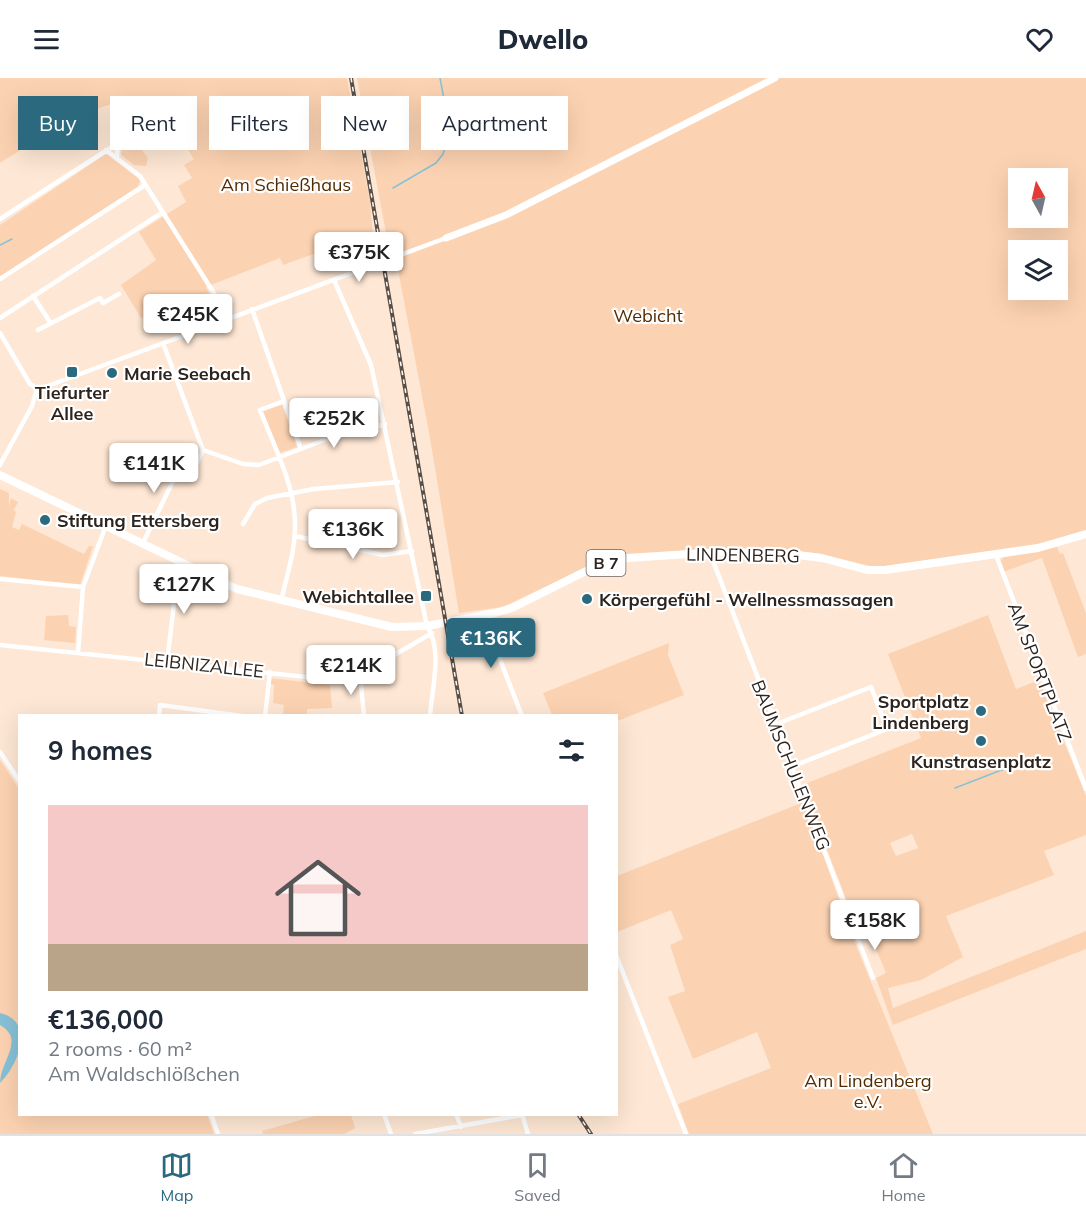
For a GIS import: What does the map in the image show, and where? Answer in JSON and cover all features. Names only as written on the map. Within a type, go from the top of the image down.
[{"type":"main road","name":"B 7","points":[[0,475],[105,528],[237,589],[281,602],[392,627],[430,630],[441,624],[483,616]]},
{"type":"main road","name":"LINDENBERG","points":[[483,616],[512,608],[613,560],[710,553],[802,555],[878,570],[1048,546],[1086,534]]},
{"type":"street","points":[[0,333],[30,384],[37,388],[394,258],[506,214],[776,78]]},
{"type":"street","points":[[0,219],[118,143],[117,156]]},
{"type":"street","points":[[106,150],[133,169],[145,184],[229,317]]},
{"type":"street","points":[[0,279],[145,184]]},
{"type":"street","points":[[0,318],[163,212]]},
{"type":"street","points":[[334,280],[371,365],[386,424],[412,551],[436,651],[430,714]]},
{"type":"street","points":[[38,330],[100,298],[103,303],[118,294]]},
{"type":"street","points":[[33,296],[50,322]]},
{"type":"street","points":[[252,309],[301,448]]},
{"type":"street","points":[[142,545],[173,481],[195,467],[203,450],[163,343]]},
{"type":"street","points":[[1,464],[32,406],[37,388]]},
{"type":"street","points":[[281,602],[295,536],[291,494],[260,410],[284,401]]},
{"type":"street","points":[[203,450],[248,465],[259,465],[327,439],[386,424]]},
{"type":"street","points":[[243,524],[259,501],[291,494],[398,482]]},
{"type":"street","points":[[78,652],[83,587],[105,528]]},
{"type":"street","points":[[295,536],[383,555],[412,551]]},
{"type":"street","name":"BAUMSCHULENWEG","points":[[710,553],[774,725],[873,978]]},
{"type":"street","name":"AM SPORTPLATZ","points":[[996,555],[1086,789]]},
{"type":"street","points":[[167,662],[176,588],[184,565]]},
{"type":"street","points":[[0,579],[83,587]]},
{"type":"street","points":[[483,616],[521,714]]},
{"type":"street","name":"LEIBNIZALLEE","points":[[0,645],[345,681],[360,675],[430,630]]},
{"type":"street","points":[[265,714],[270,672]]},
{"type":"street","points":[[360,675],[364,714]]},
{"type":"street","points":[[774,725],[871,687],[887,729],[791,767]]},
{"type":"street","points":[[159,714],[160,705],[227,714]]},
{"type":"street","points":[[0,752],[18,779]]},
{"type":"street","points":[[618,961],[686,1134]]},
{"type":"street","points":[[212,1116],[218,1134]]},
{"type":"street","points":[[385,1116],[391,1134]]},
{"type":"street","points":[[457,1116],[460,1127]]},
{"type":"street","points":[[415,1134],[517,1116]]},
{"type":"street","points":[[522,1116],[528,1134]]},
{"type":"green space","name":"Am Schießhaus","points":[[0,78],[347,78],[350,96],[321,96],[321,150],[360,150],[370,201],[375,257],[345,269],[336,246],[283,265],[280,258],[206,287],[209,293],[141,318],[121,285],[156,260],[139,232],[186,202],[178,186],[192,178],[184,165],[194,159],[189,150],[197,150],[197,96],[110,96],[110,105],[98,109],[98,96],[18,96],[18,150],[22,150],[0,163]]},
{"type":"green space","name":"Webicht","points":[[357,78],[1086,78],[1086,531],[1035,545],[885,566],[871,566],[814,553],[786,550],[717,549],[627,554],[601,561],[502,607],[459,613],[430,438],[395,254],[389,249],[370,150],[409,150],[409,96],[360,96]]},
{"type":"green space","points":[[122,150],[142,150],[148,158],[146,166],[134,165],[121,155]]},
{"type":"green space","points":[[106,154],[140,180],[138,187],[0,277],[0,225]]},
{"type":"green space","points":[[282,405],[297,447],[279,453],[263,411]]},
{"type":"green space","points":[[0,489],[9,493],[9,507],[11,498],[18,502],[14,510],[11,508],[16,512],[12,527],[19,530],[22,524],[84,554],[89,546],[93,546],[80,585],[0,576]]},
{"type":"green space","points":[[1057,547],[1060,554],[1063,553],[1086,613],[1086,654],[1078,657],[1042,558],[1003,572],[1000,561],[1004,557]]},
{"type":"green space","points":[[68,615],[69,626],[76,627],[75,643],[44,640],[46,616]]},
{"type":"green space","points":[[988,615],[1016,689],[1039,680],[1086,796],[1086,835],[1044,851],[1054,875],[946,916],[963,957],[921,980],[888,988],[893,1008],[1086,931],[1086,949],[893,1025],[876,978],[886,973],[870,935],[881,930],[880,926],[869,929],[852,914],[802,785],[921,738],[888,654]],"holes":[[[912,834],[918,848],[896,856],[890,843]]]},
{"type":"green space","points":[[669,643],[668,655],[684,695],[618,721],[618,714],[552,714],[543,693]]},
{"type":"green space","points":[[269,678],[330,685],[332,708],[307,709],[307,714],[283,714],[284,705],[273,703],[274,685],[268,683]]},
{"type":"green space","points":[[0,760],[18,787],[18,1116],[207,1116],[214,1134],[0,1134]]},
{"type":"green space","name":"Am Lindenberg e.V.","points":[[804,802],[851,933],[933,1134],[689,1134],[678,1104],[771,1068],[757,1032],[693,1059],[668,997],[685,991],[670,945],[683,939],[671,910],[618,932],[618,876]]},
{"type":"green space","points":[[314,1116],[351,1116],[355,1128],[345,1134],[263,1134],[262,1131]]},
{"type":"water","points":[[0,1013],[11,1018],[18,1025],[18,1052],[13,1066],[0,1083],[10,1051],[11,1037],[0,1025]]},
{"type":"waterway","points":[[393,188],[436,163],[443,154],[450,131],[440,78]]},
{"type":"waterway","points":[[0,245],[12,239]]},
{"type":"waterway","points":[[955,788],[1035,757]]},
{"type":"railway","points":[[351,78],[462,714]]},
{"type":"railway","points":[[579,1116],[591,1134]]},
{"type":"place","name":"Tiefurter Allee","points":[[72,372]]},
{"type":"place","name":"Marie Seebach","points":[[112,373]]},
{"type":"place","name":"Stiftung Ettersberg","points":[[45,520]]},
{"type":"place","name":"Webichtallee","points":[[426,596]]},
{"type":"place","name":"Körpergefühl - Wellnessmassagen","points":[[587,599]]},
{"type":"place","name":"Sportplatz Lindenberg","points":[[981,711]]},
{"type":"place","name":"Kunstrasenplatz","points":[[981,741]]}]
